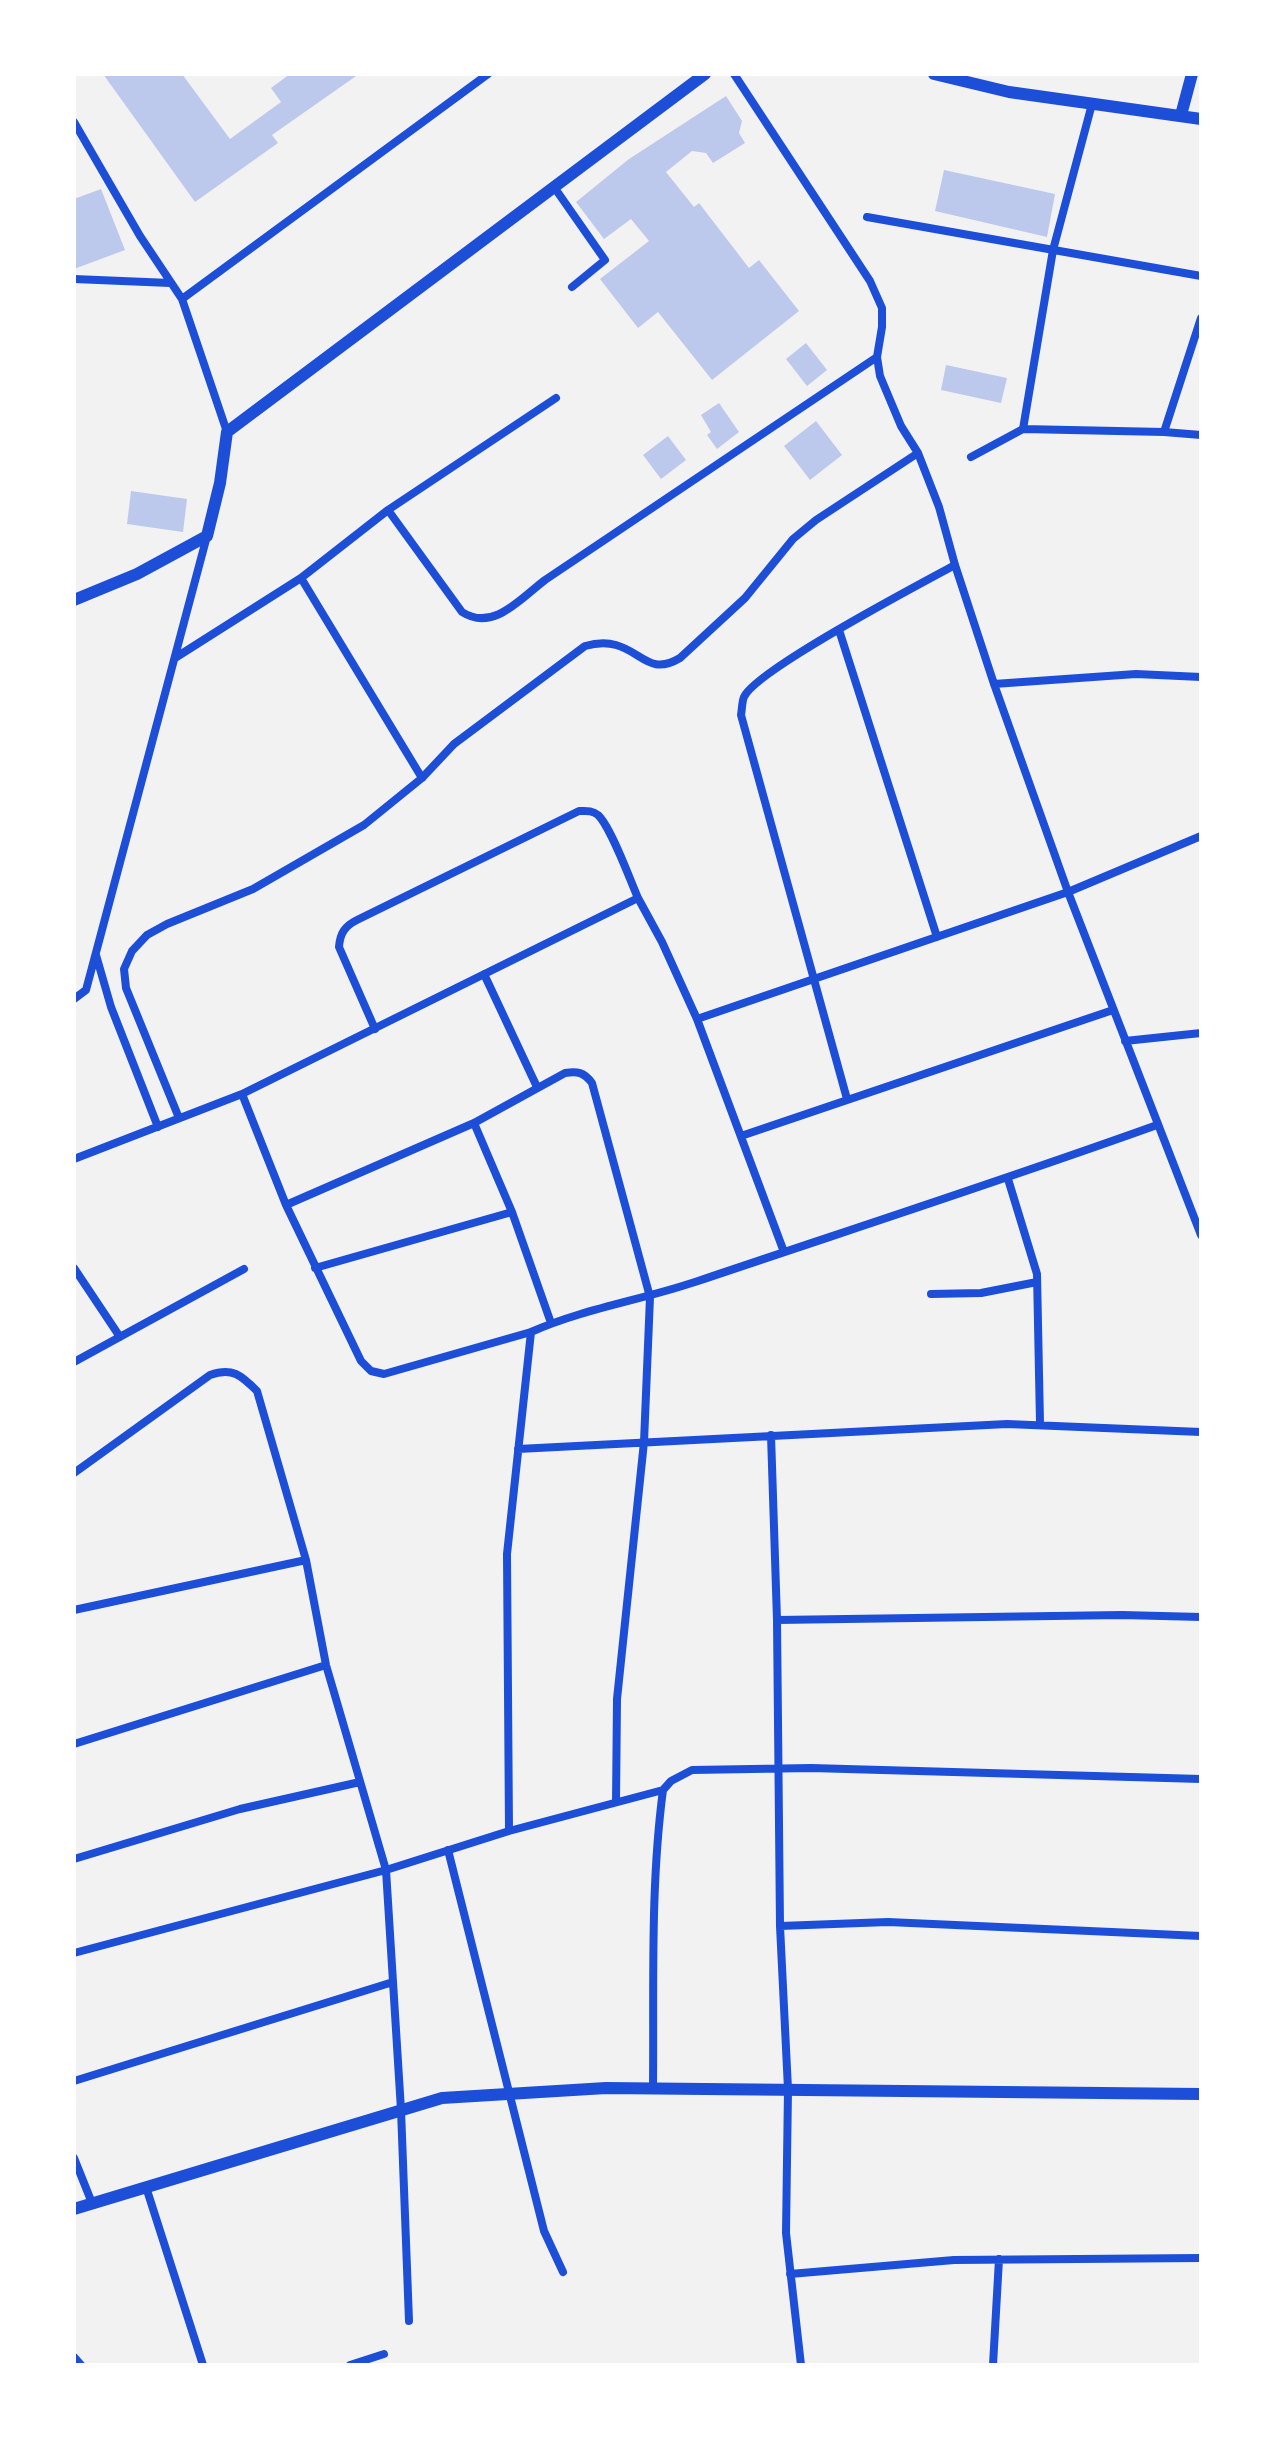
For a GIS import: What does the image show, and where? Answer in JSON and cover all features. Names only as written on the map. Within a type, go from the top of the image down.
[{"type":"street","points":[[182,299],[488,74]]},
{"type":"street","points":[[227,432],[705,74]]},
{"type":"street","points":[[734,74],[870,281],[882,308],[877,357],[880,376],[901,426],[918,453],[939,507],[994,684],[1068,892],[1201,1235]]},
{"type":"street","points":[[934,74],[1009,92],[1201,119]]},
{"type":"street","points":[[1181,115],[1192,74]]},
{"type":"street","points":[[1023,429],[1053,250],[1092,104]]},
{"type":"street","points":[[74,122],[182,299],[227,432],[220,483],[207,536],[86,990],[74,999]]},
{"type":"street","points":[[554,187],[605,260],[572,287]]},
{"type":"street","points":[[867,217],[1201,276]]},
{"type":"street","points":[[74,279],[170,283]]},
{"type":"street","points":[[1164,432],[1201,318]]},
{"type":"street","points":[[388,510],[462,612],[473,619],[488,620],[877,357]]},
{"type":"street","points":[[175,658],[301,578],[388,510],[556,398]]},
{"type":"street","points":[[971,457],[1023,429],[1201,435]]},
{"type":"street","points":[[179,1118],[126,988],[124,969],[132,951],[147,935],[253,889],[364,825],[422,778],[454,744],[585,646],[600,642],[619,645],[641,660],[655,665],[680,658],[745,598],[793,539],[816,520],[918,453]]},
{"type":"street","points":[[74,600],[137,574],[207,536]]},
{"type":"street","points":[[847,1099],[741,715],[744,696],[758,681],[839,630],[955,565]]},
{"type":"street","points":[[301,578],[422,778]]},
{"type":"street","points":[[839,630],[937,937]]},
{"type":"street","points":[[994,684],[1136,674],[1201,677]]},
{"type":"street","points":[[375,1029],[339,947],[340,936],[346,926],[579,811],[590,810],[599,815],[607,829],[697,1019],[784,1252]]},
{"type":"street","points":[[697,1019],[1068,892],[1201,836]]},
{"type":"street","points":[[74,1159],[242,1094],[638,898]]},
{"type":"street","points":[[95,954],[111,1007],[158,1127]]},
{"type":"street","points":[[484,974],[537,1087]]},
{"type":"street","points":[[741,1136],[1113,1010]]},
{"type":"street","points":[[1125,1041],[1201,1033]]},
{"type":"street","points":[[286,1205],[474,1123],[565,1073],[577,1071],[592,1083],[650,1297],[644,1442],[617,1699],[616,1802]]},
{"type":"street","points":[[242,1094],[286,1205],[361,1361],[371,1371],[384,1374],[531,1332],[551,1323],[650,1297],[1008,1179],[1157,1125]]},
{"type":"street","points":[[474,1123],[512,1212],[551,1323]]},
{"type":"street","points":[[1008,1179],[1037,1282],[1040,1423]]},
{"type":"street","points":[[315,1268],[512,1212]]},
{"type":"street","points":[[74,1268],[120,1337]]},
{"type":"street","points":[[74,1362],[244,1269]]},
{"type":"street","points":[[931,1294],[981,1293],[1037,1282]]},
{"type":"street","points":[[509,1831],[507,1554],[531,1332]]},
{"type":"street","points":[[74,1473],[210,1375],[226,1371],[240,1374],[257,1391],[306,1560],[326,1665],[386,1870],[401,2110],[409,2321]]},
{"type":"street","points":[[518,1449],[1040,1423],[1201,1432]]},
{"type":"street","points":[[771,1435],[777,1620],[780,1926],[788,2089],[786,2233],[801,2365]]},
{"type":"street","points":[[74,1610],[306,1560]]},
{"type":"street","points":[[777,1620],[1122,1615],[1201,1617]]},
{"type":"street","points":[[74,1744],[326,1665]]},
{"type":"street","points":[[653,2088],[658,1827],[663,1790],[671,1781],[692,1770],[779,1769],[1201,1779]]},
{"type":"street","points":[[74,1859],[240,1809],[360,1782]]},
{"type":"street","points":[[74,1953],[386,1870],[509,1831],[663,1790]]},
{"type":"street","points":[[448,1850],[544,2231],[563,2272]]},
{"type":"street","points":[[780,1926],[888,1922],[1201,1936]]},
{"type":"street","points":[[74,2081],[393,1982]]},
{"type":"street","points":[[74,2209],[442,2098],[606,2088],[1201,2094]]},
{"type":"street","points":[[74,2158],[92,2203]]},
{"type":"street","points":[[146,2187],[203,2365]]},
{"type":"street","points":[[790,2274],[954,2260],[1201,2258]]},
{"type":"street","points":[[993,2365],[999,2259]]},
{"type":"street","points":[[350,2365],[384,2354]]},
{"type":"street","points":[[74,2357],[81,2365]]},
{"type":"building","points":[[103,74],[182,74],[230,139],[281,102],[271,88],[290,74],[359,74],[272,135],[278,143],[195,202]]},
{"type":"building","points":[[726,96],[742,121],[739,133],[745,143],[713,163],[706,153],[692,151],[666,172],[694,207],[699,203],[749,268],[759,260],[799,311],[712,380],[658,312],[638,328],[600,279],[649,241],[631,219],[604,239],[576,202],[629,159]]},
{"type":"building","points":[[944,170],[1055,194],[1047,237],[935,211]]},
{"type":"building","points":[[101,189],[125,250],[74,269],[74,199]]},
{"type":"building","points":[[806,343],[827,370],[807,386],[786,359]]},
{"type":"building","points":[[946,365],[1007,378],[1001,403],[941,390]]},
{"type":"building","points":[[719,403],[739,432],[717,449],[707,435],[711,432],[701,415]]},
{"type":"building","points":[[816,421],[842,455],[810,480],[784,446]]},
{"type":"building","points":[[668,436],[686,460],[661,479],[643,455]]},
{"type":"building","points":[[131,491],[187,499],[183,532],[127,524]]}]
